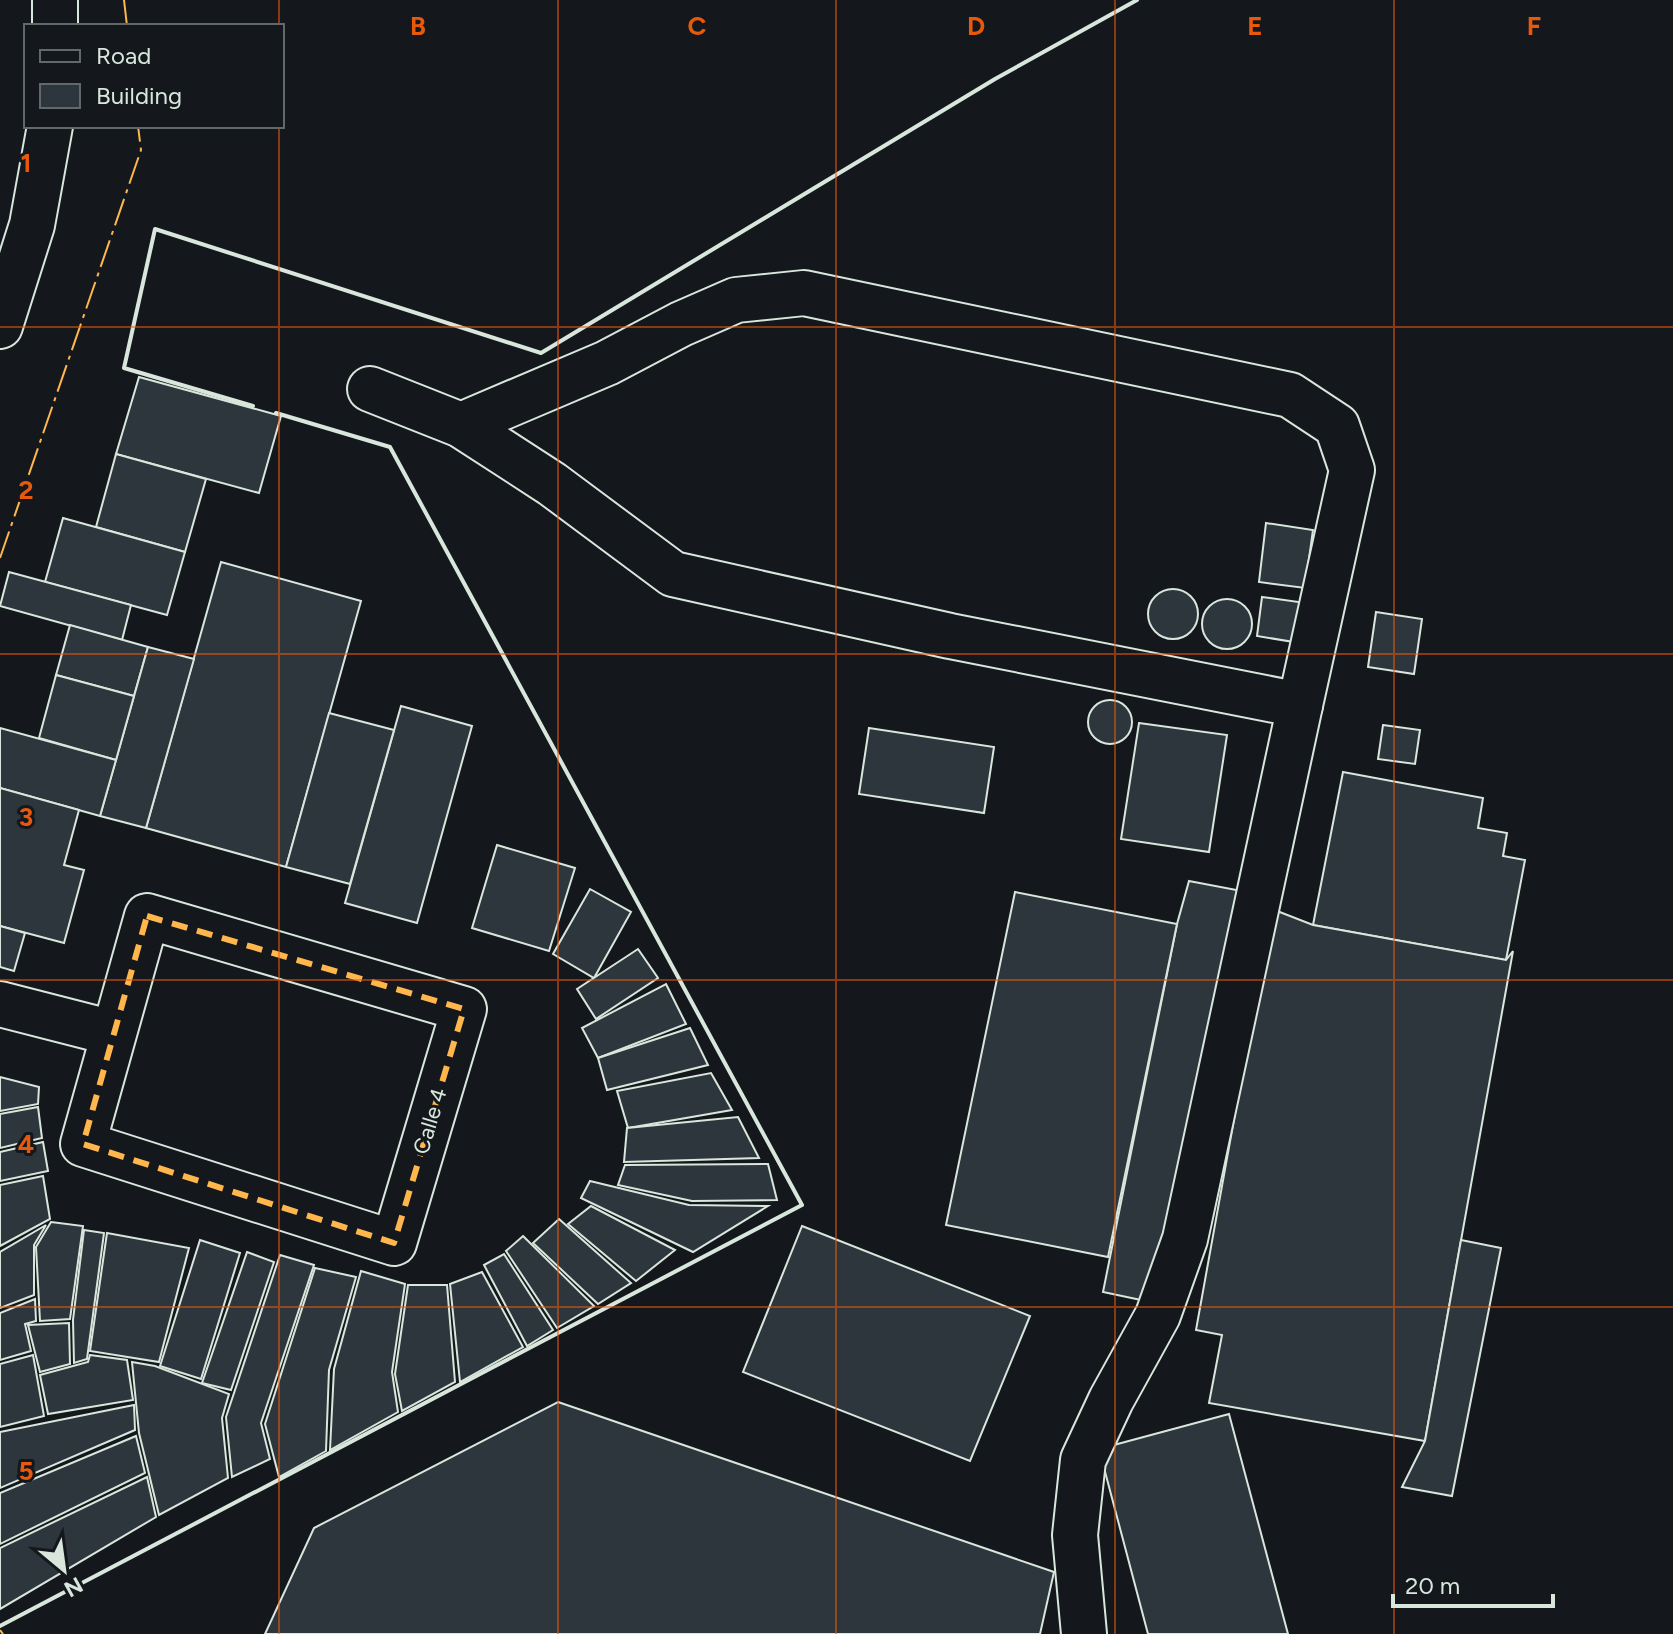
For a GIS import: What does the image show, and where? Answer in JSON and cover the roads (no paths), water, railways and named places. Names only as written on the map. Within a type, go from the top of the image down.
[{"type":"street","points":[[55,0],[55,24]]},
{"type":"street","points":[[0,326],[32,225],[50,128]]},
{"type":"street","points":[[461,425],[607,363],[681,324],[736,300],[804,293],[1290,395],[1337,426],[1352,470],[1185,1239],[1158,1315],[1111,1400],[1083,1460],[1075,1535],[1084,1634]]},
{"type":"street","points":[[370,389],[461,425],[552,484],[673,574],[950,636],[1300,705]]},
{"type":"street","name":"Calle 4","points":[[147,916],[464,1009],[394,1243],[83,1144],[113,1033],[147,916]]},
{"type":"street","points":[[0,1004],[113,1033]]}]
